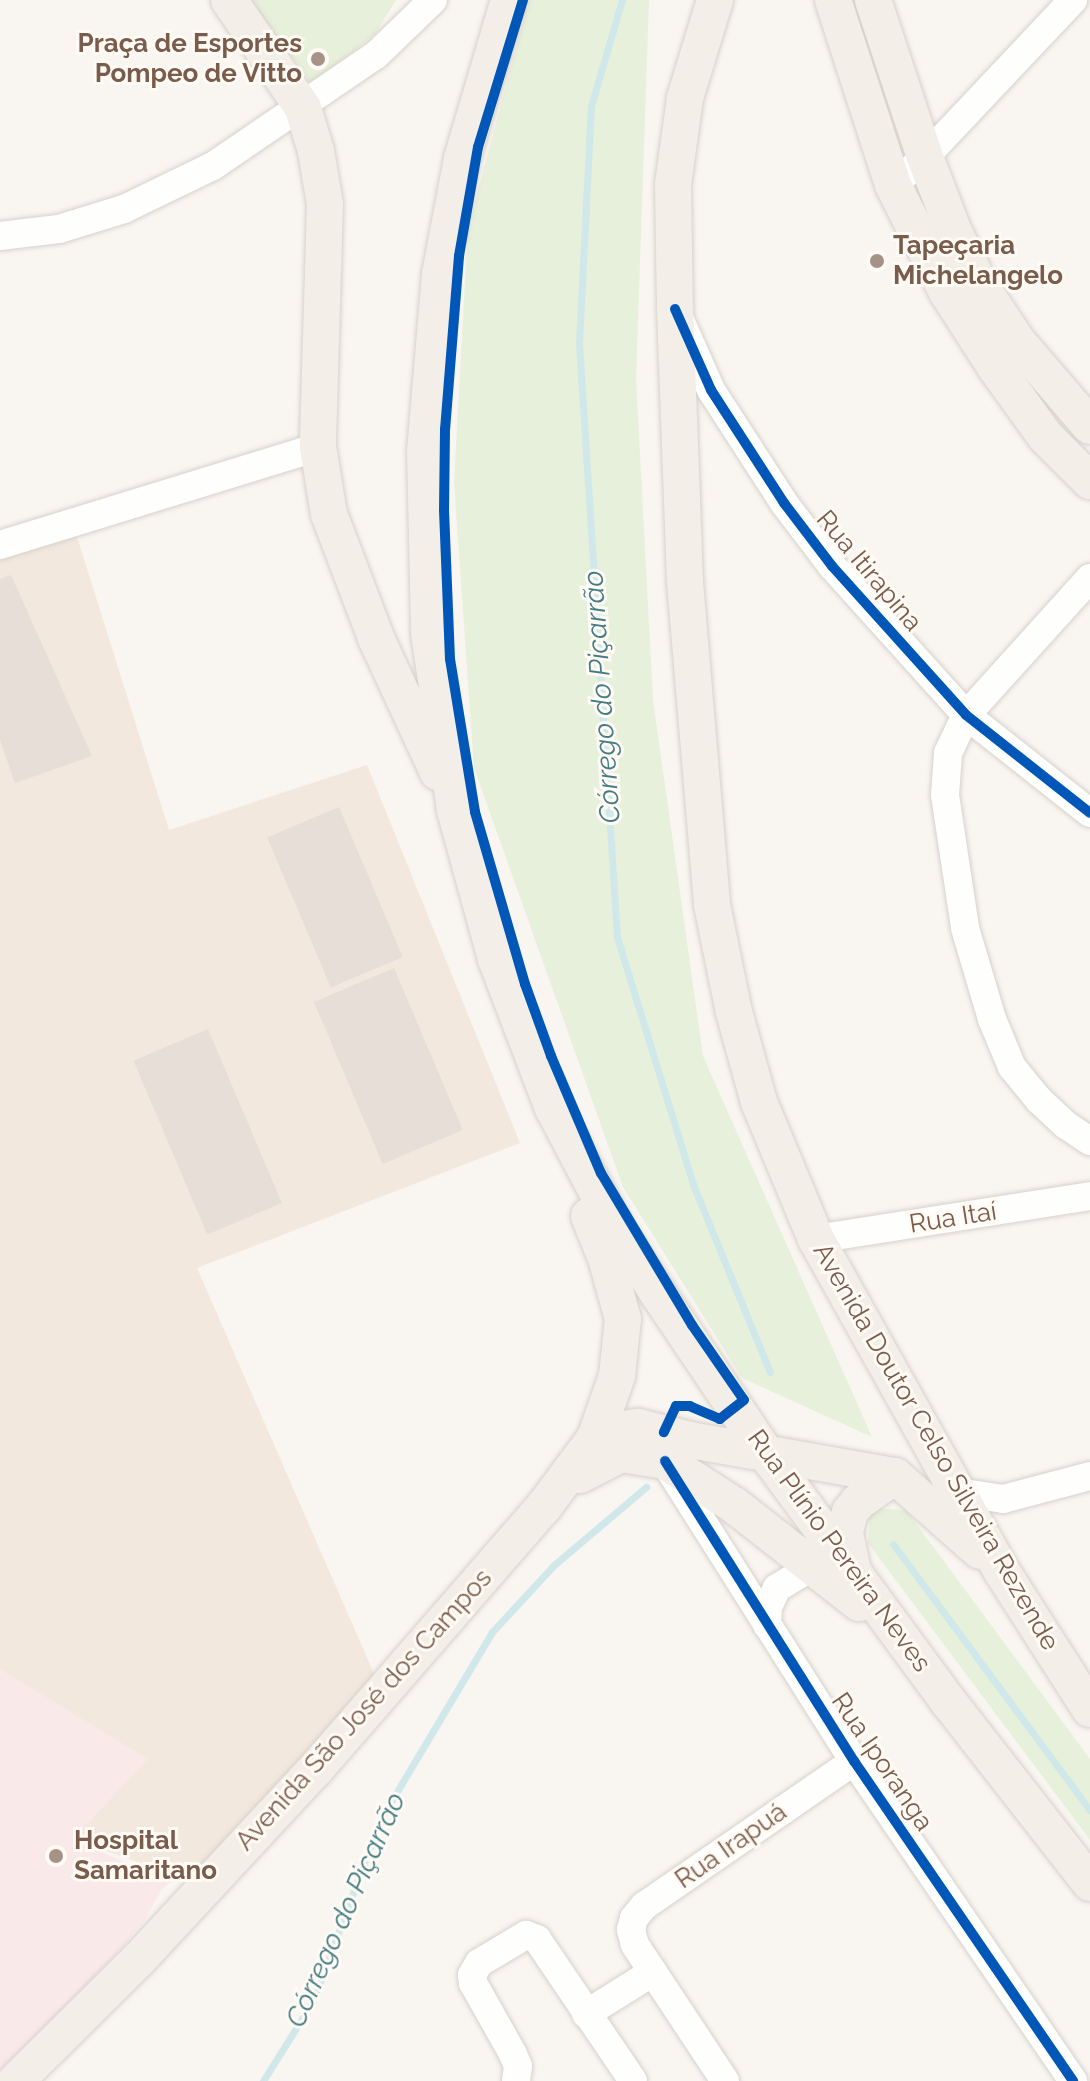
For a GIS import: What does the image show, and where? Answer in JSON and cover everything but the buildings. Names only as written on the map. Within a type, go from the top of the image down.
[{"type":"main road","points":[[229,0],[303,108],[316,151],[325,204],[318,447],[329,514],[376,638],[455,810]]},
{"type":"main road","name":"Rua Plínio Pereira Neves","points":[[509,0],[462,159],[440,274],[430,357],[425,451],[429,633],[455,810],[496,959],[553,1108],[617,1230],[765,1452],[927,1672],[1090,1883]]},
{"type":"main road","name":"Avenida Doutor Celso Silveira Rezende","points":[[715,0],[685,98],[673,184],[675,309],[685,582],[712,905],[734,1012],[759,1102],[816,1239],[994,1556],[1090,1709]]},
{"type":"main road","points":[[833,0],[893,185],[947,292],[1045,436],[1090,481]]},
{"type":"main road","points":[[873,0],[925,157],[954,232],[980,285],[1017,341],[1090,426]]},
{"type":"main road","name":"Avenida São José dos Campos","points":[[16,2081],[139,1959],[314,1771],[543,1508],[595,1438],[617,1376],[623,1319],[606,1258],[575,1182],[553,1108]]},
{"type":"main road","points":[[595,1438],[608,1431],[638,1427],[895,1476],[994,1556]]},
{"type":"main road","name":"Avenida São José dos Campos","points":[[543,1508],[588,1468],[607,1458],[637,1454],[665,1461],[712,1490],[859,1603],[927,1672]]},
{"type":"main road","points":[[854,1573],[845,1532],[850,1512],[858,1502],[895,1476]]},
{"type":"street","points":[[0,236],[59,229],[124,209],[213,166],[303,108],[376,55],[433,0]]},
{"type":"street","points":[[893,185],[925,157],[1073,0]]},
{"type":"street","name":"Rua Itirapina","points":[[675,309],[711,390],[784,503],[832,566],[966,715],[1090,813]]},
{"type":"street","points":[[0,545],[318,447]]},
{"type":"street","points":[[1090,578],[966,715],[948,753],[945,795],[969,943],[992,1019],[1012,1067],[1039,1100],[1066,1125],[1090,1141]]},
{"type":"street","name":"Rua Itaí","points":[[816,1239],[1090,1196]]},
{"type":"street","name":"Rua Iporanga","points":[[665,1461],[854,1761],[1073,2081]]},
{"type":"street","points":[[958,1492],[1003,1499],[1090,1476]]},
{"type":"street","points":[[994,1556],[1003,1499]]},
{"type":"street","points":[[767,1625],[768,1607],[777,1588],[813,1566]]},
{"type":"street","name":"Rua Irapuá","points":[[653,1972],[635,1945],[631,1930],[634,1918],[644,1906],[854,1761]]},
{"type":"street","points":[[516,2081],[518,2066],[473,1983],[472,1975],[479,1963],[519,1938],[532,1935],[633,2081]]},
{"type":"street","points":[[586,2014],[653,1972],[725,2081]]},
{"type":"shaded area","points":[[73,524],[169,830],[367,765],[520,1143],[197,1268],[382,1692],[217,1875],[176,1876],[73,1839],[0,1672],[0,545]]},
{"type":"shaded area","name":"Hospital Samaritano","points":[[0,1669],[148,1759],[73,1839],[149,1873],[177,1877],[161,1890],[145,1920],[99,1974],[0,2071]]},
{"type":"green space","name":"Praça de Esportes Pompeo de Vitto","points":[[249,0],[396,0],[375,34],[312,84]]},
{"type":"green space","points":[[529,0],[649,0],[636,379],[653,700],[703,1056],[872,1437],[742,1378],[623,1187],[474,768],[454,482],[468,228]]},
{"type":"green space","points":[[870,1508],[906,1510],[1090,1759],[1090,1840],[868,1543]]},
{"type":"waterway","name":"Córrego do Piçarrão","points":[[622,0],[591,106],[579,343],[617,937],[694,1187],[770,1372]]},
{"type":"waterway","name":"Córrego do Piçarrão","points":[[263,2081],[313,2001],[380,1820],[492,1632],[554,1565],[646,1487]]},
{"type":"waterway","points":[[893,1544],[1090,1810]]},
{"type":"cycle path","points":[[523,0],[478,147],[459,256],[445,429],[444,510],[450,659],[475,812],[525,984],[551,1056],[601,1173],[692,1325],[744,1400],[720,1419],[690,1406],[676,1406],[664,1432]]},
{"type":"cycle path","points":[[675,309],[711,390],[784,503],[832,566],[966,715],[1090,813]]},
{"type":"cycle path","points":[[665,1461],[854,1761],[1073,2081]]},
{"type":"place","name":"Praça de Esportes Pompeo de Vitto","points":[[318,59]]},
{"type":"place","name":"Tapeçaria Michelangelo","points":[[877,261]]},
{"type":"place","name":"Hospital Samaritano","points":[[56,1856]]}]
